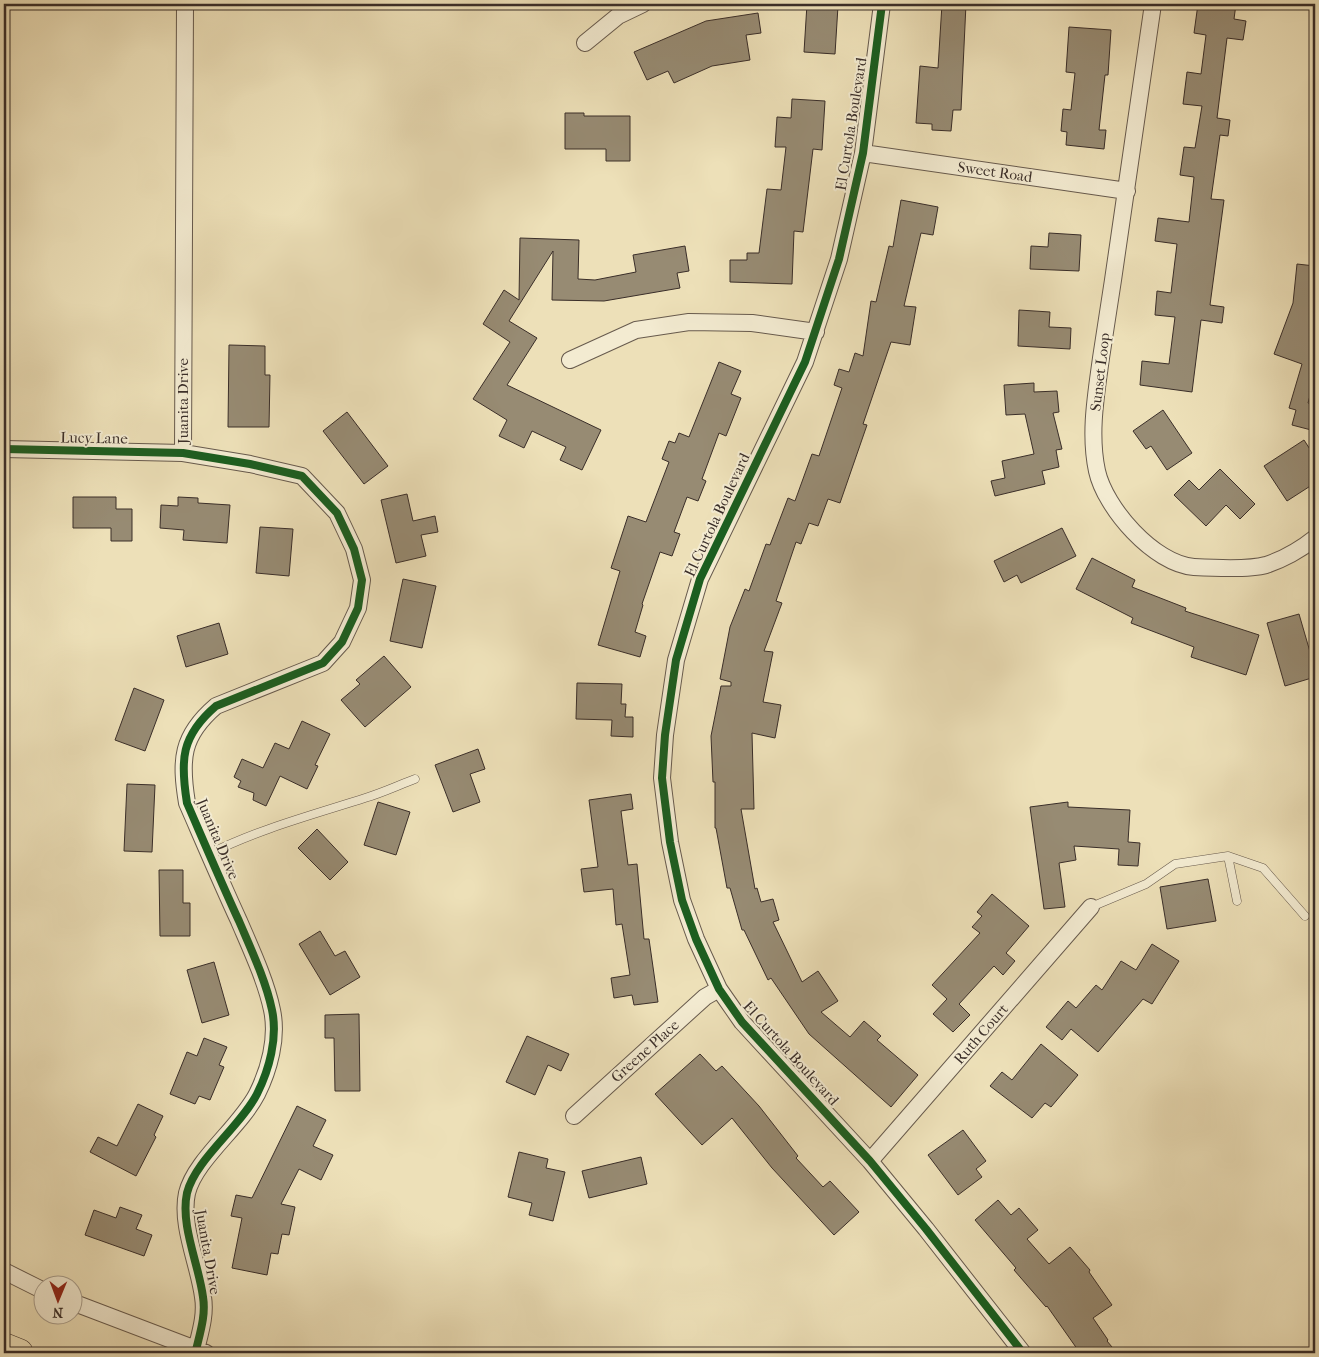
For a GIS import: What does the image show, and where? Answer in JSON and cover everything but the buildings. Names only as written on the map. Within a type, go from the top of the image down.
[{"type":"highway","points":[[4,1347],[19,1353]]},
{"type":"street","name":"Juanita Drive","points":[[185,4],[183,453],[250,464],[302,476],[337,513],[354,549],[362,580],[358,608],[342,642],[323,663],[216,706],[201,718],[191,733],[184,756],[183,779],[187,803],[266,989],[272,1011],[274,1034],[272,1053],[260,1088],[250,1106],[194,1174],[187,1192],[188,1230],[204,1299],[201,1351]]},
{"type":"street","points":[[585,43],[618,16],[643,4]]},
{"type":"street","name":"El Curtola Boulevard","points":[[882,4],[863,153],[839,259],[805,362],[700,579],[676,660],[665,736],[662,778],[670,842],[682,900],[696,939],[719,989],[742,1022],[870,1161],[926,1228],[1023,1353]]},
{"type":"street","name":"Sunset Loop","points":[[1153,4],[1127,191],[1095,398],[1093,436],[1097,472],[1110,502],[1131,529],[1161,555],[1188,566],[1221,568],[1264,566],[1298,551],[1315,538]]},
{"type":"street","name":"Sweet Road","points":[[863,153],[1127,191]]},
{"type":"street","points":[[570,360],[636,330],[689,322],[752,323],[816,332]]},
{"type":"street","name":"Lucy Lane","points":[[4,449],[183,453]]},
{"type":"street","name":"Ruth Court","points":[[870,1161],[1091,907]]},
{"type":"street","name":"Greene Place","points":[[574,1116],[705,997],[719,989]]},
{"type":"street","points":[[4,1271],[32,1285]]},
{"type":"street","points":[[82,1306],[201,1351]]},
{"type":"lane","points":[[209,854],[239,839],[275,825],[367,797],[415,779]]},
{"type":"lane","points":[[1228,856],[1237,901]]},
{"type":"lane","points":[[1091,907],[1146,884],[1175,864],[1228,856],[1263,868],[1306,916]]},
{"type":"cycle path","points":[[882,4],[863,153],[839,259],[805,362],[700,579],[676,660],[665,735],[662,778],[670,842],[682,900],[696,939],[719,989],[742,1022],[870,1161],[1023,1353]]},
{"type":"cycle path","points":[[4,449],[183,453],[250,464],[302,476],[337,513],[354,549],[362,580],[358,608],[342,642],[323,663],[216,706],[196,728],[186,750],[184,774],[187,803],[262,976],[274,1021],[273,1043],[269,1064],[257,1094],[240,1119],[199,1168],[187,1193],[186,1218],[188,1232],[204,1304],[196,1350]]}]
